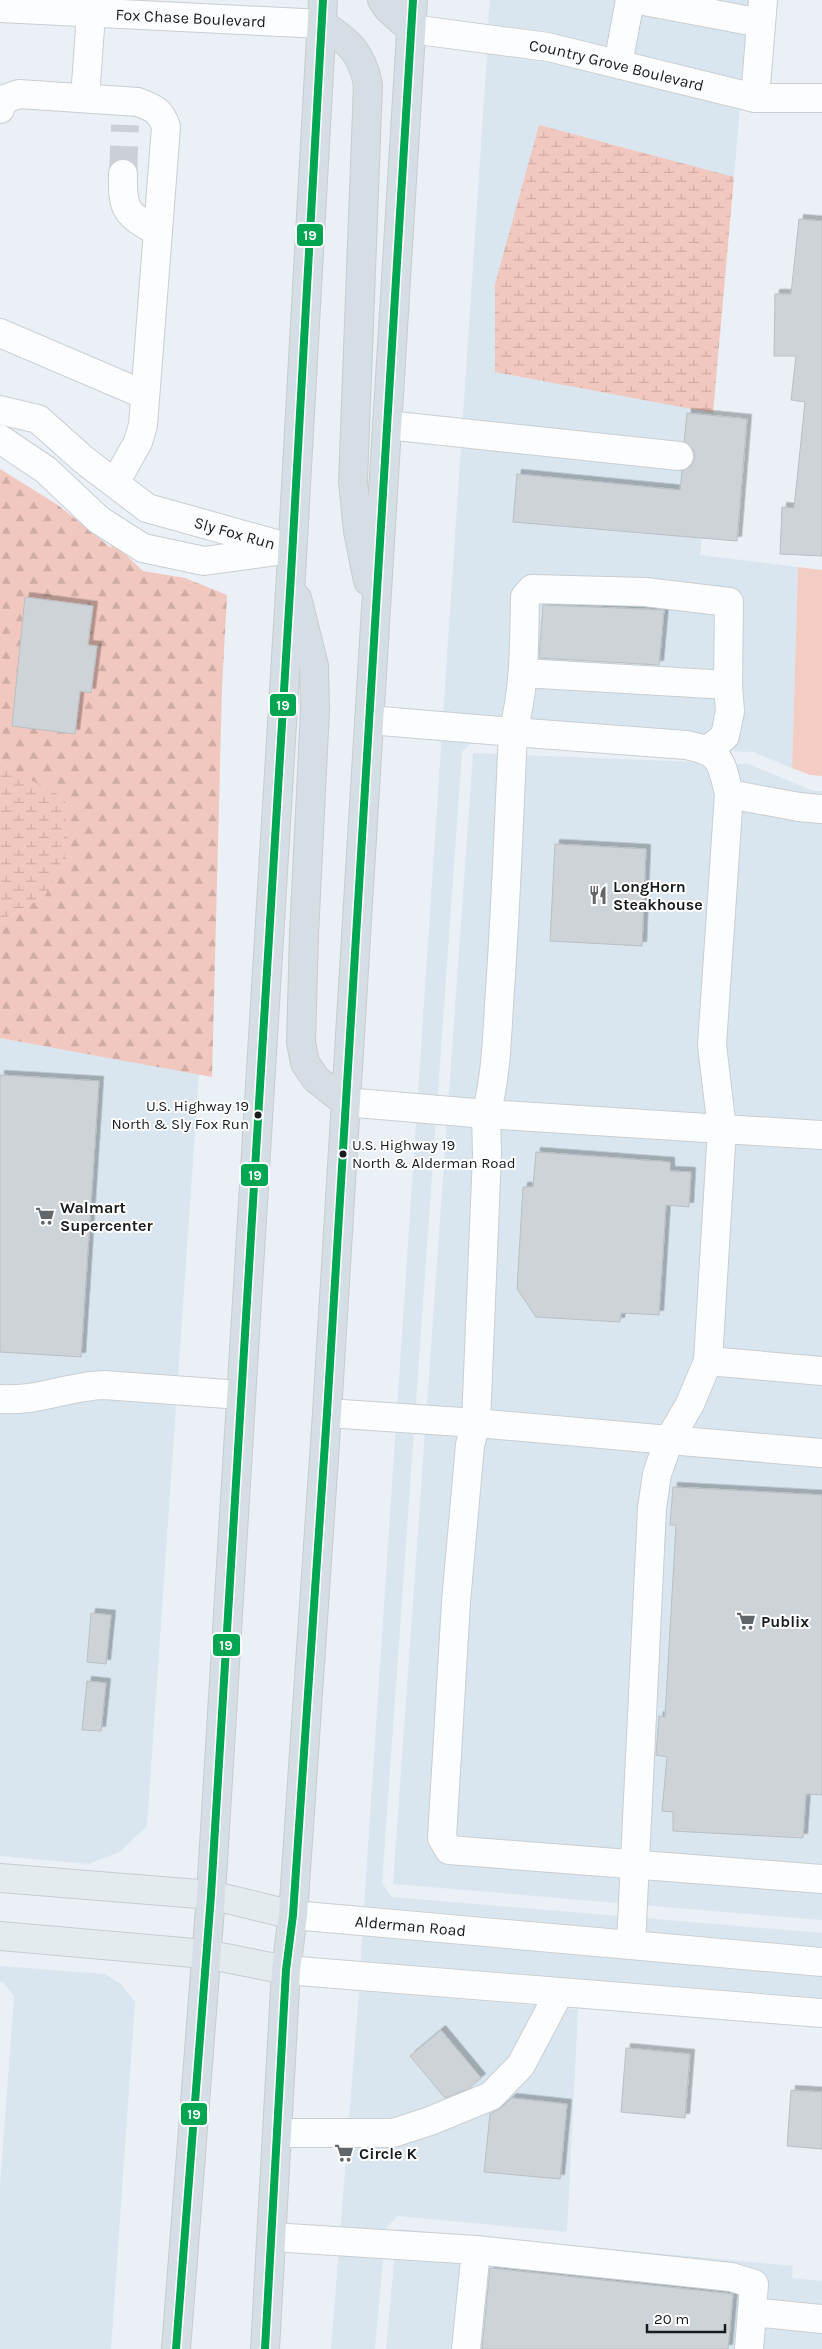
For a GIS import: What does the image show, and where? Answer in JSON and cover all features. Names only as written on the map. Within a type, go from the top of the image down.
[{"type":"highway","points":[[382,0],[388,9],[411,29]]},
{"type":"highway","points":[[265,2349],[286,1970],[293,1915],[327,1413],[413,0]]},
{"type":"highway","points":[[176,2349],[211,1895],[322,12]]},
{"type":"highway","points":[[322,12],[360,57],[365,68],[368,85],[352,482],[358,531],[376,619]]},
{"type":"highway","points":[[291,562],[314,666],[315,692],[301,1042],[305,1063],[316,1079],[345,1102]]},
{"type":"main road","name":"Alderman Road","points":[[0,1878],[211,1895],[293,1915]]},
{"type":"main road","points":[[0,1936],[205,1954],[286,1970]]},
{"type":"street","points":[[618,64],[630,0]]},
{"type":"street","points":[[639,0],[762,12],[755,98]]},
{"type":"street","name":"Fox Chase Boulevard","points":[[0,8],[91,14],[322,12]]},
{"type":"street","points":[[85,98],[91,14]]},
{"type":"street","name":"Country Grove Boulevard","points":[[411,29],[548,47],[755,98],[822,98]]},
{"type":"street","points":[[1,104],[19,94],[85,98],[126,113],[138,102],[156,109],[162,115],[166,127],[143,425],[138,442],[115,483]]},
{"type":"street","points":[[123,174],[125,206],[133,217],[158,232]]},
{"type":"street","points":[[0,333],[145,395]]},
{"type":"street","name":"Sly Fox Run","points":[[0,410],[38,419],[84,460],[147,508],[291,562]]},
{"type":"street","points":[[387,425],[679,456]]},
{"type":"street","name":"Sly Fox Run","points":[[0,439],[46,470],[99,520],[143,548],[204,561],[291,562]]},
{"type":"street","points":[[708,750],[725,736],[730,712],[728,686],[729,602],[645,592],[532,589],[525,597],[520,708],[513,732],[512,794],[493,1090],[486,1114],[487,1154],[476,1423],[470,1445],[456,1602],[442,1838],[449,1850],[822,1878]]},
{"type":"street","points":[[523,673],[728,686]]},
{"type":"street","points":[[369,720],[676,745],[708,750],[716,756],[724,773],[729,794],[712,1045],[722,1129],[708,1361],[690,1404],[669,1440],[657,1474],[652,1508],[631,1944]]},
{"type":"street","points":[[729,794],[799,807],[822,809]]},
{"type":"street","points":[[345,1102],[486,1114],[822,1135]]},
{"type":"street","points":[[708,1361],[822,1371]]},
{"type":"street","points":[[0,1399],[16,1400],[52,1395],[89,1385],[241,1395]]},
{"type":"street","points":[[327,1413],[476,1423],[822,1453]]},
{"type":"street","name":"Alderman Road","points":[[293,1915],[822,1962]]},
{"type":"street","points":[[286,1970],[822,2013]]},
{"type":"street","points":[[278,2133],[393,2133],[430,2121],[491,2096],[520,2065],[559,1993]]},
{"type":"street","points":[[272,2237],[476,2250],[731,2277],[754,2284],[749,2349]]},
{"type":"street","points":[[466,2349],[476,2250]]},
{"type":"street","points":[[752,2312],[822,2320]]},
{"type":"shaded area","points":[[490,0],[750,0],[743,80],[551,32],[488,24]]},
{"type":"shaded area","points":[[487,54],[545,62],[740,109],[734,177],[731,176],[495,372],[713,413],[700,555],[798,567],[792,768],[753,752],[474,740],[462,752],[382,1883],[392,1897],[822,1933],[822,1947],[364,1906]]},
{"type":"shaded area","points":[[798,567],[822,570],[822,776],[810,775],[792,768]]},
{"type":"shaded area","points":[[473,753],[749,764],[813,791],[822,791],[822,1920],[393,1884]]},
{"type":"shaded area","points":[[0,1038],[199,1074],[147,1826],[120,1852],[88,1864],[0,1856]]},
{"type":"shaded area","points":[[362,1936],[822,1977],[822,1998],[361,1961]]},
{"type":"shaded area","points":[[0,1966],[105,1974],[121,1984],[135,2002],[111,2349],[0,2349],[0,2186],[14,1996],[4,1983],[0,1982]]},
{"type":"shaded area","points":[[359,1991],[578,2009],[567,2232],[398,2216],[386,2228],[375,2349],[331,2349]]},
{"type":"shaded area","points":[[397,2229],[793,2266],[792,2278],[822,2281],[822,2349],[386,2349]]},
{"type":"green space","points":[[539,125],[734,177],[713,413],[495,372],[495,284]]},
{"type":"green space","points":[[0,469],[58,505],[111,548],[112,545],[126,555],[143,571],[185,578],[227,595],[222,688],[212,1077],[0,1038],[0,921],[45,896],[10,769],[0,761]]},
{"type":"green space","points":[[0,761],[10,769],[65,798],[68,848],[45,896],[0,921]]},
{"type":"building","points":[[799,219],[822,221],[822,556],[780,554],[782,507],[794,508],[805,402],[791,400],[796,356],[774,356],[775,294],[791,294]]},
{"type":"building","points":[[687,413],[747,419],[737,541],[513,522],[517,474],[680,490],[682,471],[691,466],[695,457],[693,449],[684,442]]},
{"type":"building","points":[[25,597],[93,606],[88,645],[97,646],[91,693],[80,691],[75,734],[12,726]]},
{"type":"building","points":[[543,605],[664,610],[659,665],[539,658]]},
{"type":"building","name":"LongHorn Steakhouse","points":[[555,844],[646,849],[642,946],[550,941]]},
{"type":"building","name":"Walmart Supercenter","points":[[0,1075],[99,1081],[81,1357],[0,1352]]},
{"type":"building","points":[[536,1152],[670,1162],[670,1171],[691,1172],[689,1207],[666,1205],[659,1315],[621,1313],[620,1322],[536,1317],[517,1289],[523,1187],[533,1187]]},
{"type":"building","name":"Publix","points":[[673,1487],[822,1495],[822,1795],[806,1794],[803,1838],[673,1831],[673,1812],[662,1811],[667,1757],[656,1755],[659,1716],[665,1717],[676,1525],[670,1525]]},
{"type":"building","points":[[91,1613],[111,1615],[106,1664],[87,1662]]},
{"type":"building","points":[[87,1681],[106,1683],[101,1731],[82,1730]]},
{"type":"building","points":[[441,2030],[481,2078],[468,2089],[445,2098],[410,2056]]},
{"type":"building","points":[[626,2048],[690,2054],[685,2118],[621,2112]]},
{"type":"building","points":[[791,2090],[822,2092],[822,2149],[787,2146]]},
{"type":"building","points":[[512,2098],[567,2104],[560,2179],[484,2172],[490,2114]]},
{"type":"building","points":[[490,2268],[733,2294],[728,2349],[482,2349]]},
{"type":"tunnel","points":[[123,174],[125,125]]},
{"type":"transit line","name":"19","points":[[176,2349],[211,1895],[291,575],[323,0]]},
{"type":"transit line","name":"19","points":[[265,2349],[286,1970],[293,1915],[327,1413],[413,0]]},
{"type":"place","name":"LongHorn Steakhouse","points":[[598,895]]},
{"type":"place","name":"U.S. Highway 19 North & Sly Fox Run","points":[[258,1115]]},
{"type":"place","name":"U.S. Highway 19 North & Alderman Road","points":[[343,1154]]},
{"type":"place","name":"Walmart Supercenter","points":[[45,1216]]},
{"type":"place","name":"Publix","points":[[746,1621]]},
{"type":"place","name":"Circle K","points":[[344,2153]]}]
